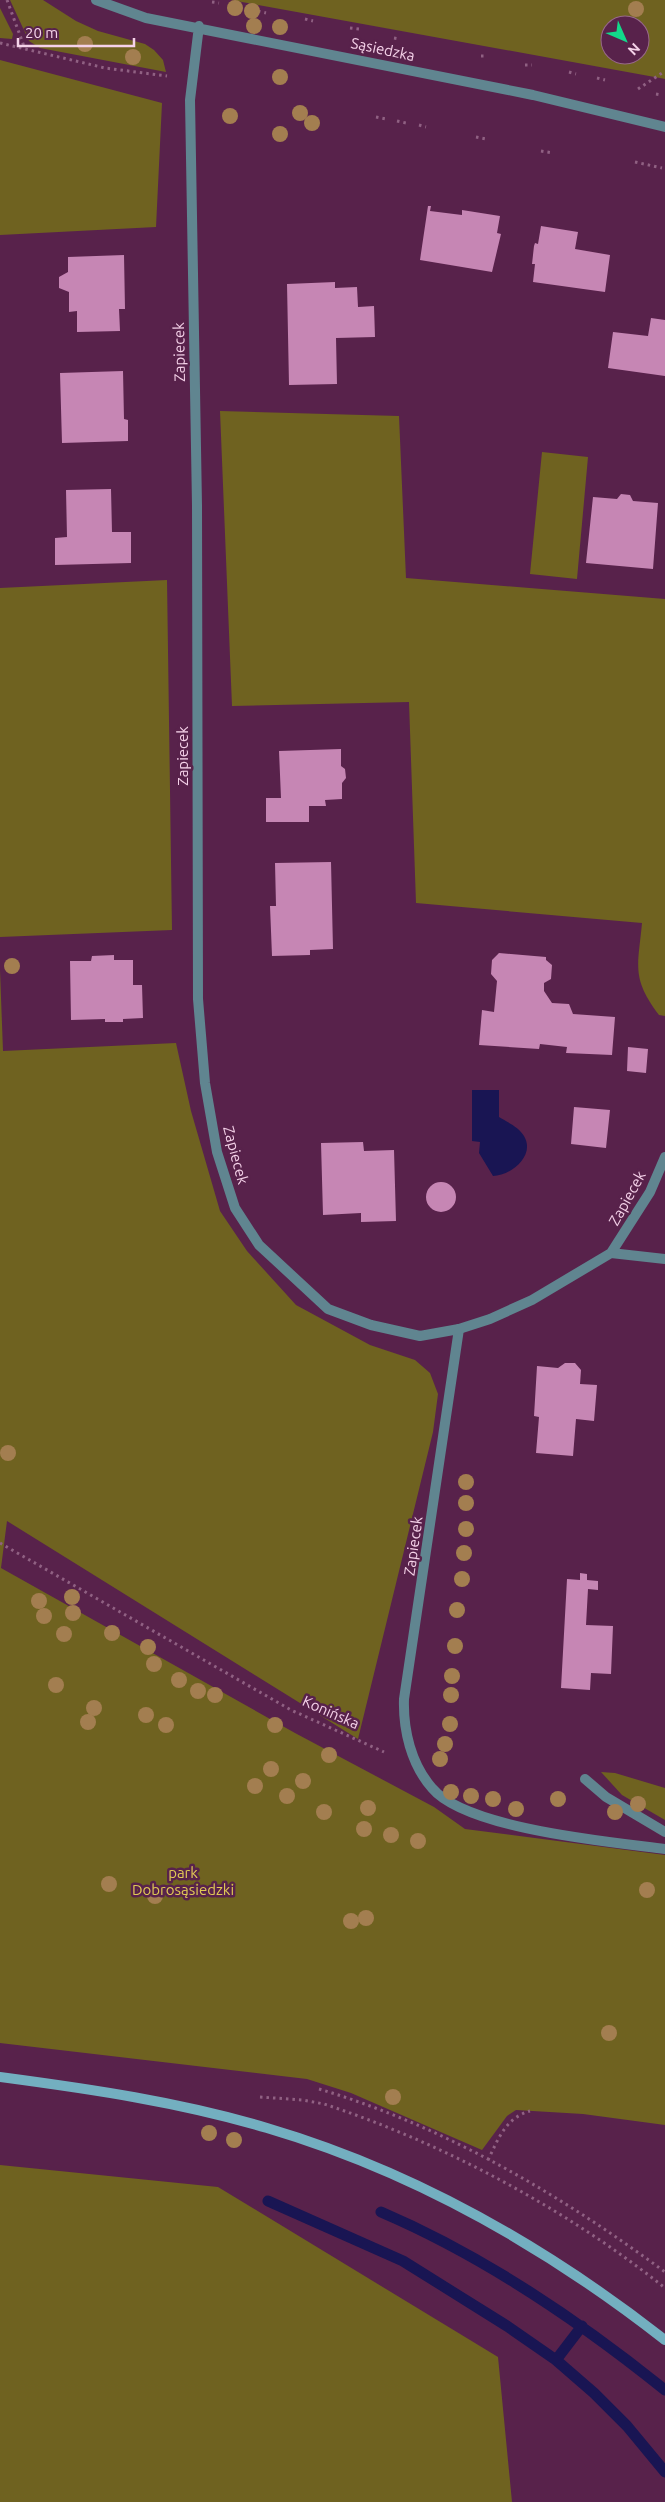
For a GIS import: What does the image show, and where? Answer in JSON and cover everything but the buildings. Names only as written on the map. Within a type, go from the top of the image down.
[{"type":"main road","points":[[0,2077],[106,2091],[208,2112],[267,2128],[364,2162],[460,2206],[515,2237],[573,2273],[665,2340]]},
{"type":"street","name":"Sąsiedzka","points":[[96,0],[146,18],[199,26],[533,95],[665,127]]},
{"type":"street","name":"Zapiecek","points":[[199,26],[190,100],[197,505],[198,999],[205,1083],[217,1152],[235,1208],[258,1245],[328,1309],[371,1325],[420,1336],[459,1329],[490,1319],[532,1300],[612,1253],[650,1192],[665,1157]]},
{"type":"street","points":[[612,1253],[665,1259]]},
{"type":"street","name":"Zapiecek","points":[[417,1767],[404,1721],[404,1699],[459,1329]]},
{"type":"street","points":[[417,1767],[432,1790],[456,1808],[566,1837],[665,1849]]},
{"type":"street","points":[[585,1779],[606,1797],[665,1832]]},
{"type":"path","points":[[7,0],[25,50]]},
{"type":"path","points":[[212,2],[219,3]]},
{"type":"path","points":[[258,11],[266,13]]},
{"type":"path","points":[[305,19],[313,20]]},
{"type":"path","points":[[350,28],[359,29]]},
{"type":"path","points":[[394,38],[400,39]]},
{"type":"path","points":[[0,43],[105,68],[167,76]]},
{"type":"path","points":[[481,56],[487,56]]},
{"type":"path","points":[[525,65],[532,65]]},
{"type":"path","points":[[638,89],[665,70]]},
{"type":"path","points":[[569,72],[576,74]]},
{"type":"path","points":[[597,78],[605,80]]},
{"type":"path","points":[[656,94],[662,95]]},
{"type":"path","points":[[376,117],[386,119]]},
{"type":"path","points":[[397,121],[406,123]]},
{"type":"path","points":[[419,126],[426,127]]},
{"type":"path","points":[[476,137],[486,139]]},
{"type":"path","points":[[541,151],[553,153]]},
{"type":"path","points":[[635,162],[662,168]]},
{"type":"path","name":"Konińska","points":[[0,1543],[291,1710],[417,1767]]},
{"type":"path","points":[[319,2089],[403,2120],[488,2160],[589,2219],[665,2272]]},
{"type":"path","points":[[488,2160],[503,2130],[511,2120],[530,2111]]},
{"type":"green space","points":[[10,0],[43,0],[76,21],[98,31],[145,44],[163,60],[166,72],[40,48],[29,41]]},
{"type":"green space","points":[[231,0],[665,0],[665,79]]},
{"type":"green space","points":[[0,8],[13,34],[12,39],[0,38]]},
{"type":"green space","points":[[0,60],[162,103],[156,227],[0,235]]},
{"type":"green space","points":[[220,411],[399,416],[406,578],[665,599],[665,1016],[659,1015],[650,1002],[640,981],[638,961],[642,923],[416,903],[409,702],[232,706]]},
{"type":"green space","points":[[542,452],[588,457],[577,579],[530,574]]},
{"type":"green space","points":[[167,580],[172,930],[0,937],[0,588]]},
{"type":"green space","name":"park Dobrosąsiedzki","points":[[0,970],[3,1051],[176,1043],[191,1111],[220,1211],[247,1251],[296,1305],[370,1345],[415,1360],[430,1373],[438,1394],[433,1432],[358,1739],[7,1521],[1,1568],[295,1733],[434,1807],[465,1829],[665,1855],[665,2125],[583,2114],[516,2110],[507,2116],[482,2150],[351,2093],[307,2079],[0,2043]]},
{"type":"green space","points":[[601,1772],[615,1773],[665,1788],[665,1820],[622,1795]]},
{"type":"green space","points":[[0,2165],[218,2187],[498,2357],[512,2502],[0,2502]]},
{"type":"shaded area","points":[[472,1090],[499,1090],[499,1117],[516,1127],[522,1133],[527,1143],[527,1151],[524,1157],[519,1164],[507,1173],[493,1176],[479,1153],[480,1142],[472,1141]]},
{"type":"waterway","points":[[268,2201],[403,2261],[507,2326],[556,2360],[594,2393],[627,2426],[665,2472]]},
{"type":"waterway","points":[[381,2212],[457,2249],[529,2291],[598,2339],[665,2390]]},
{"type":"waterway","points":[[556,2360],[582,2326]]}]
